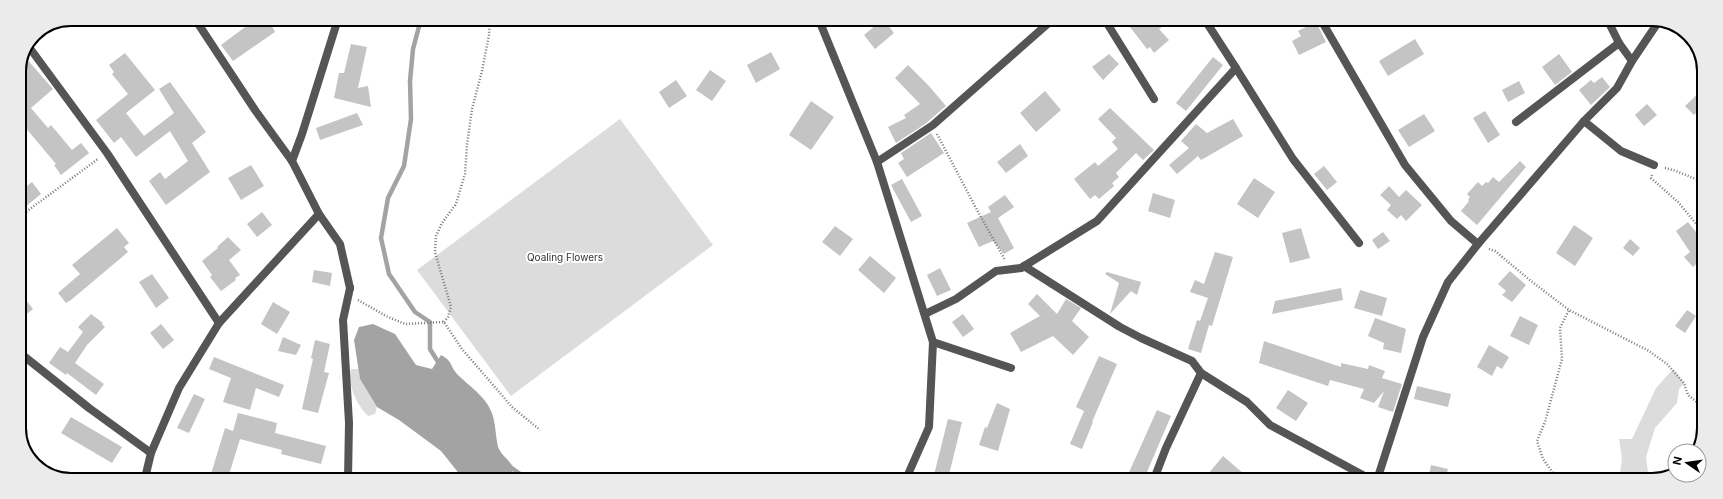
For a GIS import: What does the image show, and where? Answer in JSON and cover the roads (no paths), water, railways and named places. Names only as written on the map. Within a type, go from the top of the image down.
[{"type":"street","points":[[200,26],[255,110],[292,161],[319,214],[340,244],[350,288],[343,320],[349,423],[348,473]]},
{"type":"street","points":[[292,161],[336,26]]},
{"type":"street","points":[[821,26],[877,162],[933,342],[929,427],[909,473]]},
{"type":"street","points":[[877,162],[933,125],[1045,26]]},
{"type":"street","points":[[1109,26],[1154,99]]},
{"type":"street","points":[[1209,26],[1293,159],[1359,243]]},
{"type":"street","points":[[1325,26],[1405,165],[1451,221],[1478,244]]},
{"type":"street","points":[[1610,26],[1619,43],[1632,61]]},
{"type":"street","points":[[1379,473],[1423,337],[1448,282],[1478,244],[1584,122],[1617,88],[1632,61],[1656,26]]},
{"type":"street","points":[[1516,122],[1619,43]]},
{"type":"street","points":[[31,50],[107,153],[219,323]]},
{"type":"street","points":[[925,314],[956,299],[996,271],[1022,267],[1097,221],[1236,68]]},
{"type":"street","points":[[1584,122],[1621,151],[1654,165]]},
{"type":"street","points":[[146,473],[151,453],[179,388],[219,323],[319,214]]},
{"type":"street","points":[[1022,267],[1120,327],[1192,361],[1201,373],[1248,402],[1270,425],[1359,473]]},
{"type":"street","points":[[933,342],[1011,368]]},
{"type":"street","points":[[26,358],[89,408],[151,453]]},
{"type":"street","points":[[1157,473],[1166,448],[1201,373]]},
{"type":"waterway","points":[[419,26],[413,49],[410,81],[411,119],[404,166],[388,198],[381,238],[389,274],[415,312],[430,322],[430,349],[440,365]]},
{"type":"waterway","points":[[509,466],[519,473]]},
{"type":"park label","name":"Qoaling Flowers","points":[[565,257]]}]
